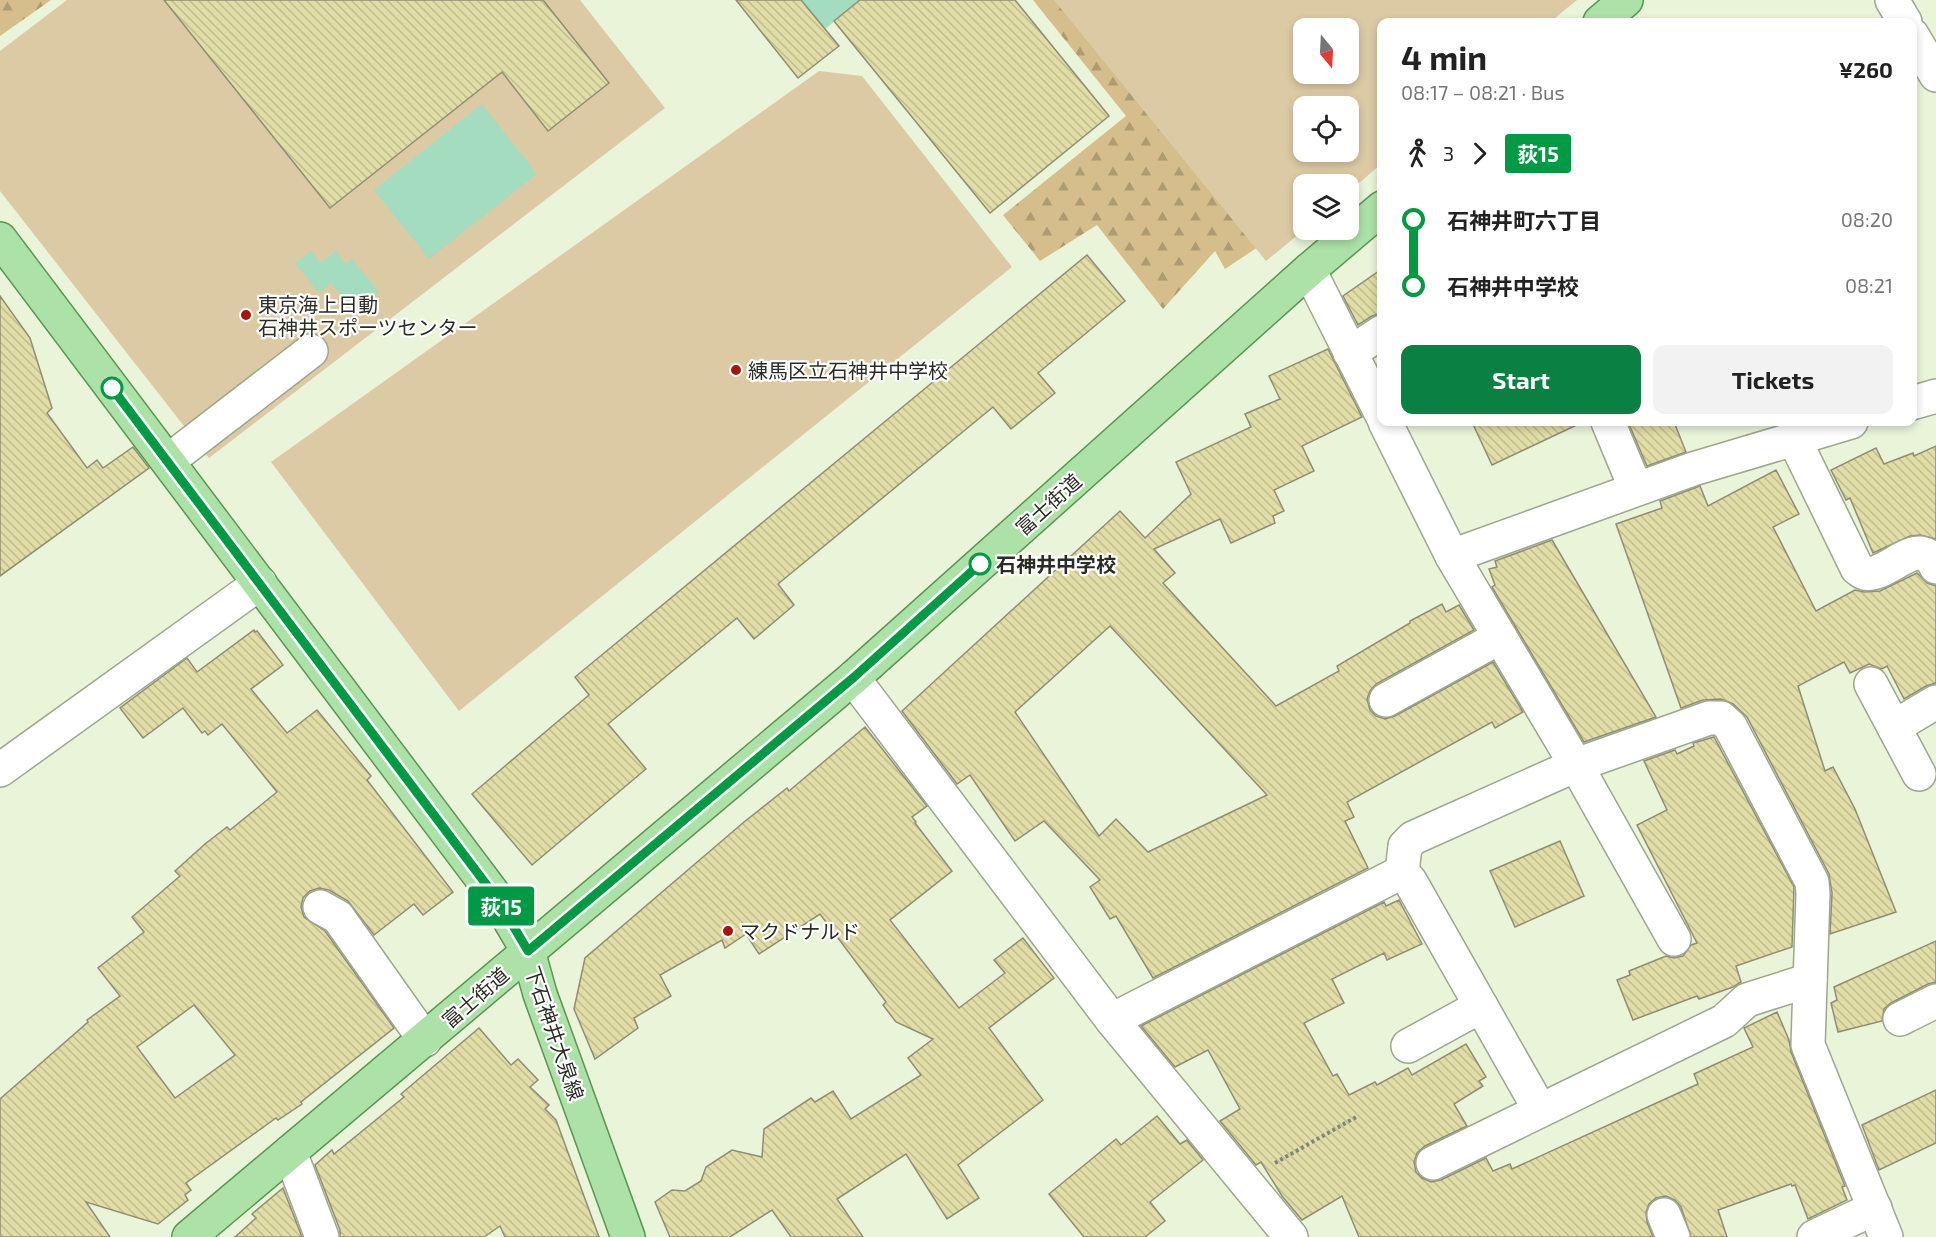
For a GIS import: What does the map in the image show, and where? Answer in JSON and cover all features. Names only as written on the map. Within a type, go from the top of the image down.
[{"type":"main road","points":[[1604,18],[1626,0]]},
{"type":"main road","name":"富士街道","points":[[189,1237],[853,678],[1309,270],[1377,212]]},
{"type":"main road","name":"下石神井大泉線","points":[[1,241],[498,900],[528,951],[540,994],[628,1237]]},
{"type":"street","points":[[1892,0],[1903,18]]},
{"type":"street","points":[[1917,43],[1936,75]]},
{"type":"street","points":[[1309,270],[1377,405]]},
{"type":"street","points":[[1350,353],[1377,335]]},
{"type":"street","points":[[168,461],[311,351]]},
{"type":"street","points":[[1917,402],[1936,396]]},
{"type":"street","points":[[1387,426],[1452,556],[1576,765],[1674,939]]},
{"type":"street","points":[[1610,426],[1636,489]]},
{"type":"street","points":[[1452,556],[1693,469],[1838,426]]},
{"type":"street","points":[[1794,439],[1857,568],[1864,573],[1872,573],[1917,553],[1926,554],[1936,567]]},
{"type":"street","points":[[0,770],[260,583]]},
{"type":"street","points":[[1386,700],[1500,637]]},
{"type":"street","points":[[853,678],[1112,1020],[1291,1237]]},
{"type":"street","points":[[1871,684],[1919,774]]},
{"type":"street","points":[[1894,727],[1936,702]]},
{"type":"street","points":[[1402,873],[1405,846],[1413,838],[1576,765],[1709,718],[1721,718],[1730,726],[1812,882],[1808,1046],[1881,1222],[1814,1237]]},
{"type":"street","points":[[1112,1020],[1402,873]]},
{"type":"street","points":[[1402,873],[1410,881],[1540,1110]]},
{"type":"street","points":[[320,907],[338,917],[425,1040]]},
{"type":"street","points":[[1433,1163],[1724,1021],[1747,1000],[1810,980]]},
{"type":"street","points":[[1900,1019],[1936,1001]]},
{"type":"street","points":[[1408,1046],[1480,1006]]},
{"type":"street","points":[[290,1152],[322,1237]]},
{"type":"path","points":[[1244,1181],[1358,1116]]},
{"type":"green space","points":[[0,0],[51,0],[0,36]]},
{"type":"green space","points":[[1033,0],[1092,0],[1288,227],[1225,269],[1215,251],[1163,309],[1097,225],[1040,261],[1003,215],[1126,116]]},
{"type":"shaded area","name":"東京海上日動 石神井スポーツセンター","points":[[67,0],[580,0],[665,108],[209,458],[0,191],[0,51]]},
{"type":"shaded area","points":[[801,0],[860,0],[825,29]]},
{"type":"shaded area","points":[[1054,0],[1577,0],[1555,18],[1377,18],[1377,168],[1359,183],[1359,174],[1293,174],[1293,239],[1266,261]]},
{"type":"shaded area","points":[[819,71],[862,76],[1012,267],[459,711],[271,462]]},
{"type":"shaded area","points":[[482,104],[537,174],[429,259],[374,190]]},
{"type":"shaded area","points":[[311,251],[320,263],[336,251],[346,264],[352,259],[379,292],[354,312],[331,283],[319,293],[295,263]]},
{"type":"building","points":[[164,0],[543,0],[609,83],[548,131],[502,72],[330,208]]},
{"type":"building","points":[[736,0],[801,0],[839,46],[798,78]]},
{"type":"building","points":[[860,0],[1015,0],[1109,116],[990,213],[834,21]]},
{"type":"building","points":[[1087,255],[1125,301],[1038,373],[1055,393],[1011,429],[993,407],[778,584],[794,605],[754,639],[737,618],[608,724],[646,769],[532,865],[472,794],[589,695],[575,677]]},
{"type":"building","points":[[1377,272],[1377,314],[1358,325],[1343,296]]},
{"type":"building","points":[[0,296],[30,338],[52,408],[47,413],[87,468],[97,460],[103,468],[133,447],[149,468],[0,576]]},
{"type":"building","points":[[1328,349],[1362,417],[1302,446],[1314,471],[1274,490],[1284,511],[1273,516],[1275,523],[1231,543],[1220,519],[1154,549],[1175,573],[1163,583],[1276,706],[1339,671],[1337,666],[1410,621],[1442,604],[1446,612],[1459,605],[1474,630],[1376,684],[1367,699],[1370,710],[1376,716],[1385,719],[1395,716],[1493,662],[1523,712],[1495,728],[1492,722],[1347,802],[1354,817],[1345,821],[1368,868],[1153,978],[1116,916],[1110,919],[1090,887],[1100,880],[1044,821],[1015,841],[970,775],[957,784],[902,711],[1120,511],[1145,538],[1191,494],[1176,462],[1251,427],[1245,414],[1280,399],[1269,376]],"holes":[[[1110,626],[1267,795],[1148,852],[1116,819],[1099,836],[1015,712]]]},
{"type":"building","points":[[1474,426],[1575,426],[1492,465]]},
{"type":"building","points":[[1630,426],[1676,426],[1686,452],[1647,466]]},
{"type":"building","points":[[1936,446],[1936,539],[1920,535],[1910,536],[1873,553],[1850,498],[1846,500],[1831,470],[1876,448],[1884,464],[1913,453],[1914,456]]},
{"type":"building","points":[[1776,470],[1799,514],[1773,527],[1816,611],[1855,590],[1880,591],[1917,573],[1927,583],[1936,586],[1936,683],[1904,699],[1887,666],[1882,669],[1869,664],[1850,673],[1844,662],[1798,686],[1825,771],[1833,767],[1855,809],[1896,912],[1830,934],[1832,893],[1829,874],[1747,717],[1733,704],[1721,699],[1703,700],[1681,708],[1616,524],[1662,508],[1660,501],[1700,486],[1708,506]]},
{"type":"building","points":[[1552,540],[1656,717],[1584,742],[1492,587],[1495,585],[1489,569],[1497,567],[1495,561]]},
{"type":"building","points":[[254,630],[257,631],[283,665],[251,689],[287,733],[317,710],[371,776],[367,780],[453,892],[423,915],[414,904],[374,935],[348,901],[329,890],[319,888],[310,891],[303,898],[301,907],[304,917],[325,931],[394,1028],[301,1102],[302,1104],[278,1120],[276,1118],[186,1183],[191,1190],[185,1195],[188,1200],[158,1224],[86,1202],[110,1237],[0,1237],[0,1099],[88,1022],[87,1020],[120,996],[98,968],[144,932],[132,917],[180,876],[175,871],[205,844],[227,827],[230,830],[277,792],[222,724],[208,735],[205,731],[202,733],[183,708],[143,738],[120,708],[187,658],[197,672]],"holes":[[[194,1005],[235,1055],[175,1098],[137,1047]]]},
{"type":"building","points":[[865,727],[927,806],[912,817],[952,871],[890,920],[959,1008],[1005,973],[994,960],[1023,938],[1054,978],[989,1028],[1043,1100],[958,1165],[979,1198],[947,1219],[906,1154],[837,1199],[863,1237],[791,1237],[772,1210],[730,1237],[670,1237],[655,1202],[672,1190],[685,1191],[701,1181],[706,1167],[732,1150],[762,1157],[764,1129],[811,1098],[815,1102],[833,1091],[851,1119],[921,1075],[908,1058],[933,1039],[896,1022],[883,1005],[886,1002],[820,914],[759,954],[746,934],[725,948],[722,940],[660,975],[671,996],[634,1018],[638,1028],[595,1059],[574,1009],[585,958],[744,822],[787,788],[789,791]]},
{"type":"building","points":[[1714,737],[1794,887],[1792,947],[1736,966],[1741,982],[1733,987],[1699,999],[1697,996],[1633,1020],[1617,980],[1630,975],[1629,971],[1666,956],[1674,958],[1683,956],[1691,945],[1697,943],[1637,825],[1667,810],[1644,761],[1675,750],[1677,754],[1694,746],[1693,743]]},
{"type":"building","points":[[1560,841],[1584,896],[1515,927],[1490,871]]},
{"type":"building","points":[[1399,900],[1422,944],[1387,960],[1384,953],[1332,979],[1344,1003],[1304,1023],[1333,1076],[1337,1074],[1349,1095],[1375,1082],[1377,1085],[1408,1068],[1412,1075],[1466,1044],[1486,1077],[1479,1081],[1483,1086],[1454,1104],[1467,1126],[1425,1146],[1417,1153],[1414,1162],[1416,1172],[1422,1178],[1431,1182],[1441,1180],[1486,1158],[1493,1171],[1510,1164],[1512,1169],[1698,1084],[1694,1074],[1753,1047],[1744,1028],[1777,1012],[1845,1186],[1842,1187],[1847,1200],[1808,1219],[1795,1185],[1791,1184],[1718,1210],[1727,1237],[1691,1237],[1681,1207],[1675,1200],[1666,1196],[1656,1198],[1649,1204],[1646,1212],[1653,1237],[1359,1237],[1342,1196],[1302,1220],[1282,1196],[1261,1162],[1256,1165],[1220,1121],[1240,1109],[1208,1050],[1175,1067],[1141,1026],[1384,902],[1386,906]]},
{"type":"building","points":[[1936,941],[1936,982],[1891,1003],[1884,1009],[1882,1021],[1838,1032],[1831,1003],[1837,1000],[1834,987]]},
{"type":"building","points":[[479,1028],[511,1065],[518,1059],[538,1080],[530,1087],[549,1105],[545,1109],[556,1120],[599,1237],[505,1237],[500,1226],[484,1237],[340,1237],[340,1230],[315,1165],[332,1150],[334,1154],[404,1097],[401,1094]]},
{"type":"building","points":[[1936,1090],[1936,1143],[1879,1170],[1862,1125]]},
{"type":"building","points":[[1157,1116],[1180,1144],[1187,1140],[1203,1160],[1150,1202],[1165,1221],[1145,1237],[1084,1237],[1049,1194],[1116,1139],[1121,1145]]},
{"type":"building","points":[[283,1188],[302,1237],[235,1237],[256,1218],[252,1214]]},
{"type":"bus line","name":"荻15","points":[[112,388],[498,900],[528,951],[853,678],[980,564]]},
{"type":"place","name":"東京海上日動 石神井スポーツセンター","points":[[246,315]]},
{"type":"place","name":"練馬区立石神井中学校","points":[[736,370]]},
{"type":"place","name":"石神井中学校","points":[[980,564]]},
{"type":"place","name":"マクドナルド","points":[[728,931]]}]
